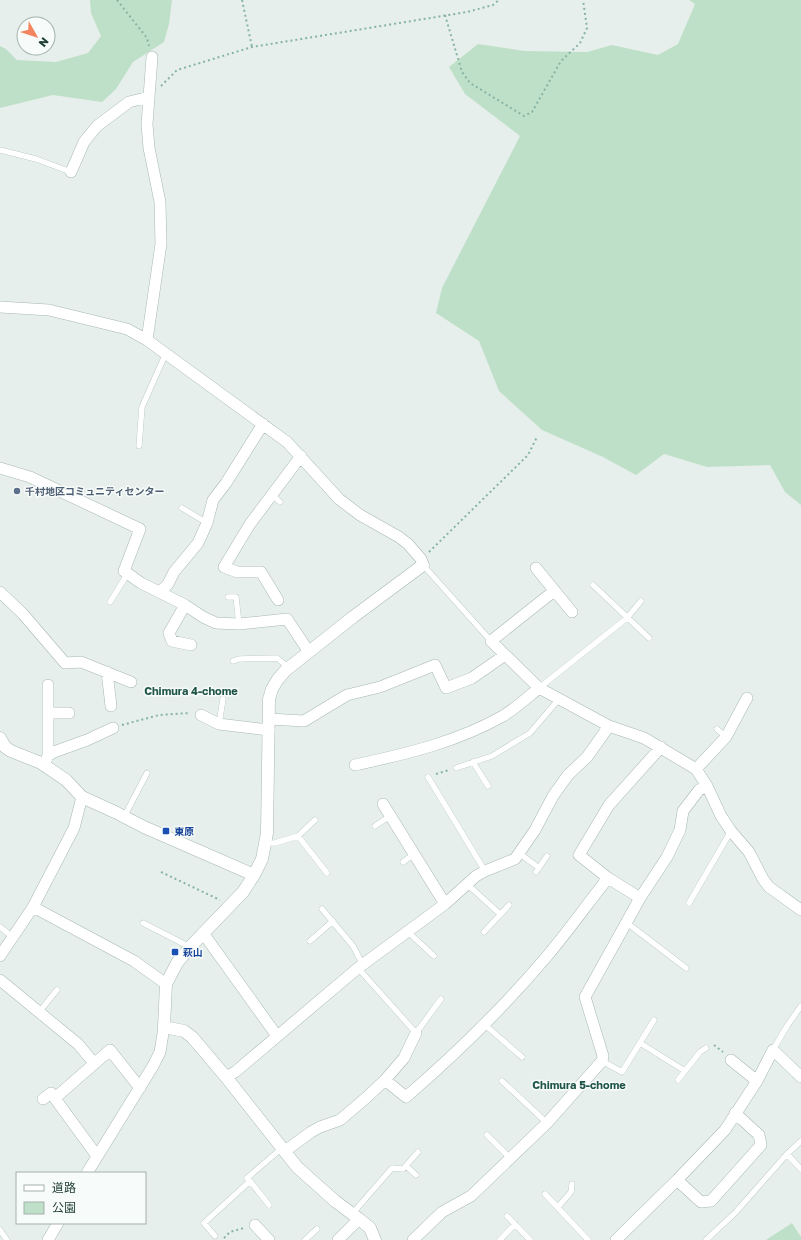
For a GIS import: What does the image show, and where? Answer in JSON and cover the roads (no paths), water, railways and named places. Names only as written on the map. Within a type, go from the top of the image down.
[{"type":"street","points":[[147,340],[161,244],[160,202],[149,148],[148,99],[152,57]]},
{"type":"street","points":[[71,172],[84,142],[97,126],[129,102],[148,99]]},
{"type":"street","points":[[0,307],[49,310],[127,329],[147,340],[287,442],[339,499],[360,515],[399,536],[408,544],[422,562],[289,668],[278,679],[272,689],[269,699],[266,843],[262,858],[254,875],[243,892],[203,933],[177,963],[166,984],[164,1027],[160,1052],[154,1066],[97,1156],[89,1172]]},
{"type":"street","points":[[160,592],[168,584],[174,572],[198,543],[207,523],[213,500],[226,483],[263,424]]},
{"type":"street","points":[[278,600],[261,572],[237,572],[224,567],[246,530],[276,498],[301,456]]},
{"type":"street","points":[[0,468],[30,477],[140,529],[124,571],[141,583],[185,605],[203,617],[216,623],[239,624],[287,619],[309,652]]},
{"type":"street","points":[[536,568],[572,612]]},
{"type":"street","points":[[554,591],[492,641],[504,655],[540,688],[609,726],[644,738],[696,769],[707,786],[730,831],[749,852],[763,879],[769,887],[801,910]]},
{"type":"street","points":[[0,592],[23,614],[65,663],[81,662],[131,682]]},
{"type":"street","points":[[184,647],[172,641],[169,633],[185,605]]},
{"type":"street","points":[[201,715],[219,724],[269,725],[304,721],[347,695],[380,687],[435,665],[446,688],[472,678],[504,655]]},
{"type":"street","points":[[108,672],[111,706]]},
{"type":"street","points":[[46,761],[48,685]]},
{"type":"street","points":[[355,765],[410,753],[442,743],[504,716],[540,688]]},
{"type":"street","points":[[696,769],[726,738],[747,698]]},
{"type":"street","points":[[48,713],[69,713]]},
{"type":"street","points":[[226,1077],[235,1072],[361,967],[445,904],[468,885],[476,876],[515,859],[535,830],[553,796],[568,775],[587,757],[609,726]]},
{"type":"street","points":[[46,761],[54,752],[87,740],[113,728]]},
{"type":"street","points":[[0,740],[11,751],[46,761],[82,797],[144,827],[254,875]]},
{"type":"street","points":[[640,898],[608,878],[579,855],[609,805],[661,748]]},
{"type":"street","points":[[413,1240],[442,1212],[471,1196],[547,1123],[602,1061],[603,1056],[586,997],[640,898],[674,843],[680,830],[683,811],[699,790],[707,786]]},
{"type":"street","points":[[0,956],[33,907],[74,828],[82,797]]},
{"type":"street","points":[[383,804],[445,904]]},
{"type":"street","points":[[385,1080],[406,1097],[436,1071],[485,1025],[549,954],[608,878]]},
{"type":"street","points":[[33,907],[134,961],[166,984]]},
{"type":"street","points":[[203,933],[277,1036]]},
{"type":"street","points":[[0,980],[39,1012],[52,1030],[78,1044],[94,1063]]},
{"type":"street","points":[[164,1027],[184,1031],[192,1036],[297,1167],[335,1201],[370,1228],[375,1240]]},
{"type":"street","points":[[284,1150],[320,1127],[340,1120],[367,1097],[385,1080],[404,1058],[416,1033]]},
{"type":"street","points":[[55,1098],[110,1050],[140,1088]]},
{"type":"street","points":[[616,1240],[725,1130],[757,1081],[773,1050],[801,1077]]},
{"type":"street","points":[[731,1060],[757,1081]]},
{"type":"street","points":[[43,1098],[51,1093],[97,1156]]},
{"type":"street","points":[[677,1180],[701,1202],[711,1201],[761,1145],[759,1135],[735,1113]]},
{"type":"street","points":[[338,1240],[356,1216]]},
{"type":"street","points":[[48,1240],[57,1224]]},
{"type":"street","points":[[255,1225],[269,1240]]},
{"type":"lane","points":[[0,150],[36,159],[71,172]]},
{"type":"lane","points":[[139,446],[142,407],[166,353]]},
{"type":"lane","points":[[182,508],[207,523]]},
{"type":"lane","points":[[422,562],[492,641]]},
{"type":"lane","points":[[110,602],[128,573]]},
{"type":"lane","points":[[592,585],[649,638]]},
{"type":"lane","points":[[228,597],[236,597],[239,624]]},
{"type":"lane","points":[[540,688],[626,618],[641,601]]},
{"type":"lane","points":[[249,658],[250,651]]},
{"type":"lane","points":[[233,661],[239,658],[277,658],[289,668]]},
{"type":"lane","points":[[456,768],[492,756],[530,733],[559,699]]},
{"type":"lane","points":[[219,724],[223,700]]},
{"type":"lane","points":[[717,729],[726,738]]},
{"type":"lane","points":[[473,762],[488,786]]},
{"type":"lane","points":[[124,817],[147,773]]},
{"type":"lane","points":[[428,777],[485,871]]},
{"type":"lane","points":[[375,826],[390,816]]},
{"type":"lane","points":[[266,843],[275,843],[298,836],[315,820]]},
{"type":"lane","points":[[689,903],[730,831]]},
{"type":"lane","points":[[298,836],[327,873]]},
{"type":"lane","points":[[403,862],[414,854]]},
{"type":"lane","points":[[519,854],[537,870],[547,856]]},
{"type":"lane","points":[[468,885],[500,914]]},
{"type":"lane","points":[[484,932],[508,905]]},
{"type":"lane","points":[[322,908],[353,946],[361,967],[416,1033],[441,999]]},
{"type":"lane","points":[[310,940],[333,921]]},
{"type":"lane","points":[[143,923],[190,947]]},
{"type":"lane","points":[[626,923],[686,968]]},
{"type":"lane","points":[[0,927],[13,938]]},
{"type":"lane","points":[[408,932],[434,956]]},
{"type":"lane","points":[[39,1012],[57,990]]},
{"type":"lane","points":[[773,1050],[801,1006]]},
{"type":"lane","points":[[602,1061],[622,1072],[654,1020]]},
{"type":"lane","points":[[485,1025],[522,1057]]},
{"type":"lane","points":[[640,1043],[685,1071]]},
{"type":"lane","points":[[678,1080],[700,1052],[706,1048]]},
{"type":"lane","points":[[502,1081],[547,1123]]},
{"type":"lane","points":[[487,1135],[510,1158]]},
{"type":"lane","points":[[706,1240],[735,1213],[787,1154],[801,1141]]},
{"type":"lane","points":[[269,1205],[247,1178],[284,1150]]},
{"type":"lane","points":[[356,1216],[392,1168],[403,1169],[418,1152]]},
{"type":"lane","points":[[787,1154],[801,1169]]},
{"type":"lane","points":[[406,1166],[416,1175]]},
{"type":"lane","points":[[215,1236],[204,1222],[250,1181]]},
{"type":"lane","points":[[558,1207],[571,1192],[572,1184]]},
{"type":"lane","points":[[545,1194],[588,1240]]},
{"type":"lane","points":[[507,1216],[530,1240]]},
{"type":"lane","points":[[500,1240],[515,1224]]},
{"type":"lane","points":[[305,1240],[316,1229]]},
{"type":"lane","points":[[0,1230],[8,1240]]},
{"type":"place","name":"千村地区コミュニティセンター","points":[[17,491]]},
{"type":"place","name":"東原","points":[[166,831]]},
{"type":"place","name":"萩山","points":[[175,952]]},
{"type":"district","name":"Chimura 4-chome","points":[[191,691]]},
{"type":"district","name":"Chimura 5-chome","points":[[579,1085]]}]
